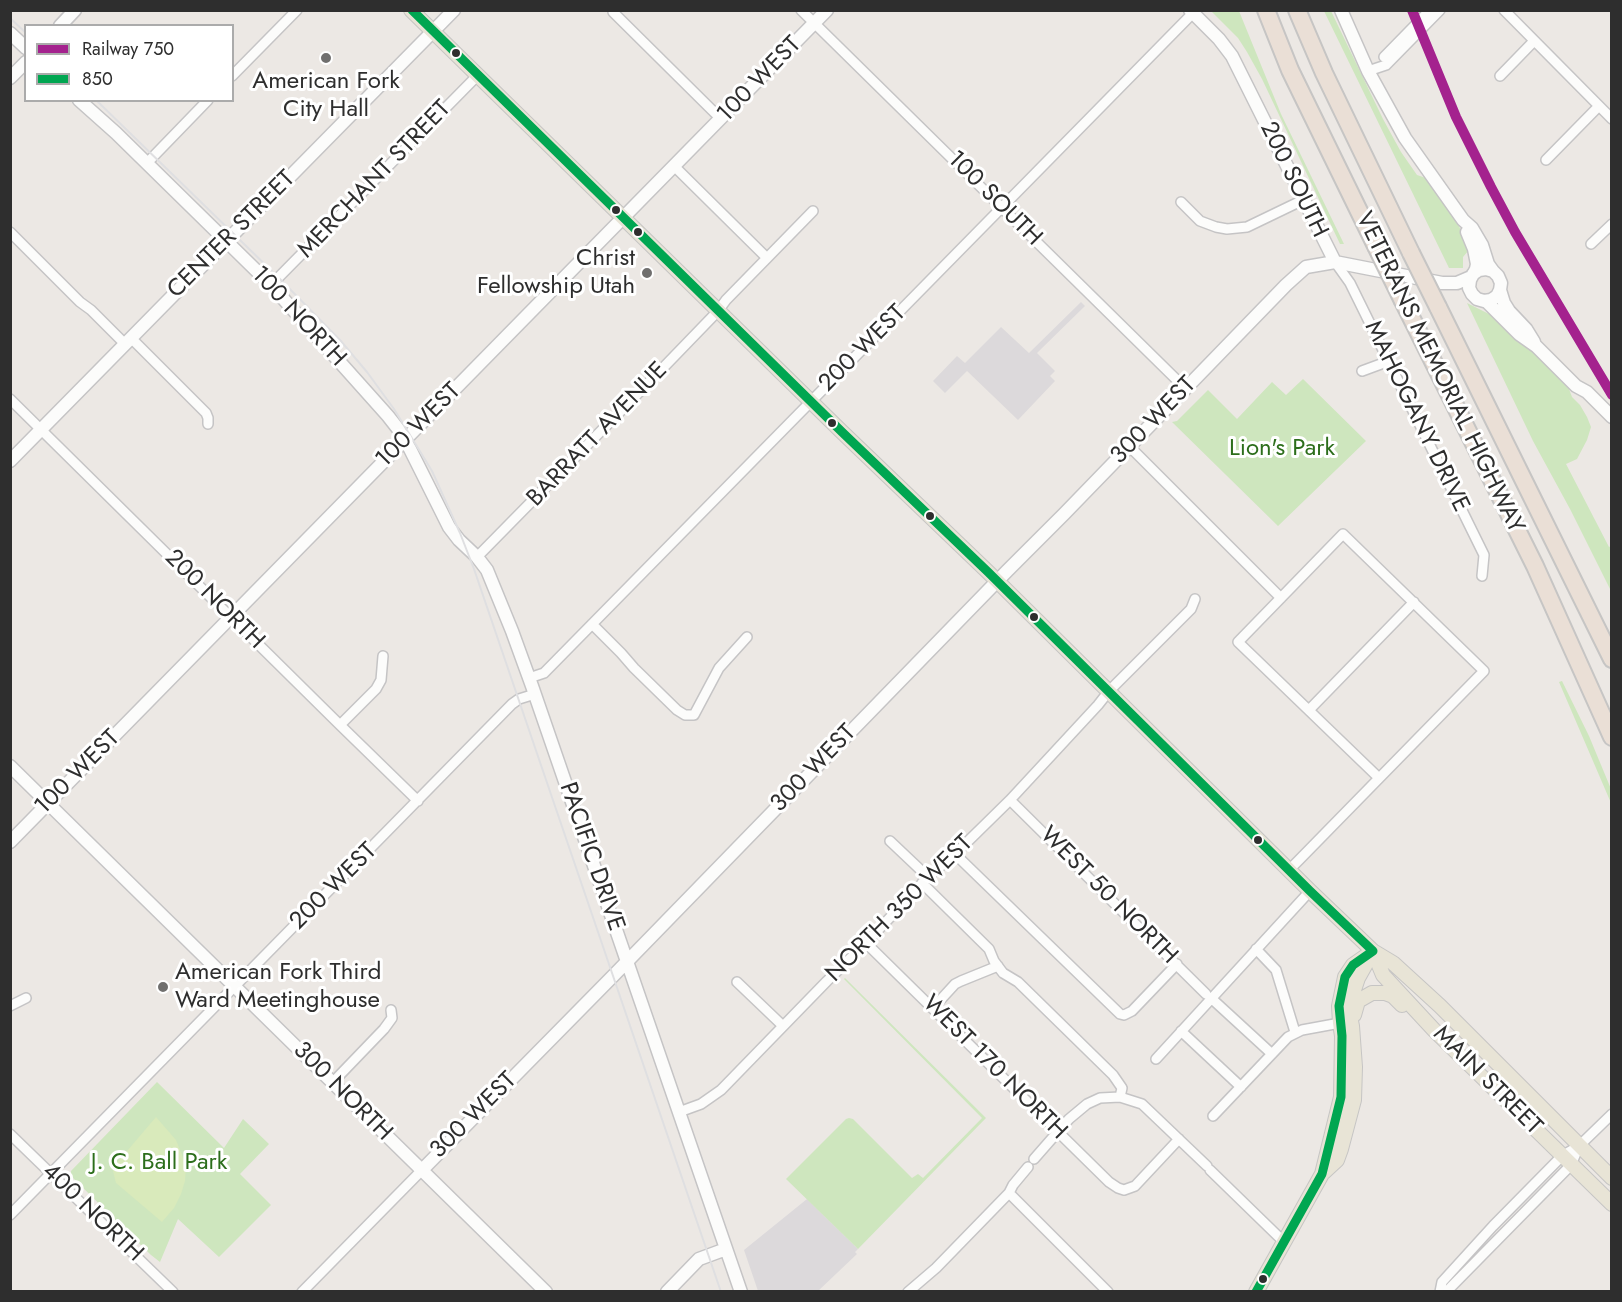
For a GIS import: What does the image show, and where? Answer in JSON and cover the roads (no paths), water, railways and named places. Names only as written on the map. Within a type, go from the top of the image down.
[{"type":"highway","name":"VETERANS MEMORIAL HIGHWAY","points":[[1266,10],[1304,98],[1535,566],[1611,738]]},
{"type":"highway","name":"VETERANS MEMORIAL HIGHWAY","points":[[1297,10],[1324,73],[1411,253],[1610,653]]},
{"type":"main road","name":"MAIN STREET","points":[[411,10],[1109,691],[1310,891],[1373,951],[1393,963],[1440,1006],[1611,1178]]},
{"type":"main road","name":"MAIN STREET","points":[[1373,951],[1383,975],[1434,1030],[1611,1204]]},
{"type":"main road","points":[[1322,1174],[1337,1160],[1352,1112],[1355,1088],[1346,1025],[1339,1006],[1345,977],[1353,965],[1373,951]]},
{"type":"main road","points":[[1256,1292],[1322,1174],[1341,1097],[1342,1036],[1358,1001],[1372,993],[1393,996],[1422,1023],[1434,1030]]},
{"type":"street","points":[[62,24],[75,10]]},
{"type":"street","points":[[234,74],[297,10]]},
{"type":"street","name":"CENTER STREET","points":[[10,461],[454,10]]},
{"type":"street","name":"100 SOUTH","points":[[801,10],[1186,388]]},
{"type":"street","name":"100 WEST","points":[[10,842],[827,10]]},
{"type":"street","points":[[1341,10],[1374,69],[1405,138],[1463,220],[1478,236],[1488,264],[1501,283],[1497,296],[1491,300],[1477,299],[1469,288],[1477,264],[1463,220]]},
{"type":"street","points":[[1374,69],[1430,10]]},
{"type":"street","points":[[1374,69],[1386,65],[1440,10]]},
{"type":"street","points":[[1504,10],[1611,118]]},
{"type":"street","points":[[613,12],[721,119]]},
{"type":"street","name":"200 SOUTH","points":[[1191,12],[1219,39],[1232,56],[1335,262],[1442,284],[1457,283],[1472,276]]},
{"type":"street","name":"200 WEST","points":[[529,678],[544,673],[1191,12]]},
{"type":"street","points":[[10,33],[24,46]]},
{"type":"street","points":[[1500,76],[1534,41]]},
{"type":"street","points":[[10,78],[24,64]]},
{"type":"street","name":"MERCHANT STREET","points":[[271,285],[478,75]]},
{"type":"street","name":"100 NORTH","points":[[80,102],[116,133],[271,285],[380,407],[405,441]]},
{"type":"street","points":[[147,163],[206,102]]},
{"type":"street","points":[[1546,160],[1599,106]]},
{"type":"street","points":[[674,166],[767,258]]},
{"type":"street","points":[[1181,202],[1200,221],[1227,230],[1247,226],[1303,200]]},
{"type":"street","name":"BARRATT AVENUE","points":[[477,557],[813,211]]},
{"type":"street","points":[[1591,244],[1611,224]]},
{"type":"street","points":[[10,232],[80,302],[128,341],[206,413],[208,424]]},
{"type":"street","name":"MAHOGANY DRIVE","points":[[1335,262],[1350,283],[1484,555],[1482,576]]},
{"type":"street","name":"300 WEST","points":[[302,1292],[1286,285],[1306,267],[1335,262]]},
{"type":"street","points":[[1472,276],[1479,270],[1493,271]]},
{"type":"street","name":"200 SOUTH","points":[[1442,284],[1447,288],[1472,294]]},
{"type":"street","points":[[1500,290],[1509,311],[1526,329],[1536,346]]},
{"type":"street","points":[[1486,301],[1519,334],[1536,346],[1576,386],[1583,397],[1611,426]]},
{"type":"street","points":[[1362,371],[1389,361]]},
{"type":"street","points":[[1576,386],[1587,392],[1611,417]]},
{"type":"street","name":"200 NORTH","points":[[10,399],[418,801]]},
{"type":"street","name":"PACIFIC DRIVE","points":[[405,441],[449,527],[487,570],[512,631],[741,1292]]},
{"type":"street","points":[[1130,447],[1281,598]]},
{"type":"street","points":[[1289,870],[1484,671],[1343,534],[1238,642],[1379,778]]},
{"type":"street","name":"NORTH 350 WEST","points":[[679,1112],[701,1104],[721,1090],[925,880],[1010,800],[1109,691],[1191,609],[1195,599]]},
{"type":"street","points":[[1309,710],[1414,602]]},
{"type":"street","points":[[592,624],[634,668],[685,715],[694,715],[718,668],[747,637]]},
{"type":"street","points":[[340,725],[376,689],[381,680],[382,656]]},
{"type":"street","name":"200 WEST","points":[[10,1215],[512,704],[535,694]]},
{"type":"street","name":"300 NORTH","points":[[10,765],[546,1292]]},
{"type":"street","name":"WEST 50 NORTH","points":[[1010,800],[1209,996],[1272,1054]]},
{"type":"street","points":[[890,841],[989,949],[1003,973],[1018,982],[1113,1074],[1122,1088],[1120,1097]]},
{"type":"street","points":[[955,854],[1116,1012],[1124,1016],[1132,1011],[1177,964]]},
{"type":"street","points":[[1156,1059],[1209,996],[1310,891]]},
{"type":"street","name":"WEST 170 NORTH","points":[[866,943],[1109,1182],[1124,1190],[1135,1186],[1179,1139]]},
{"type":"street","points":[[1256,949],[1276,970],[1295,1032]]},
{"type":"street","points":[[933,1008],[955,984],[998,966]]},
{"type":"street","points":[[736,982],[783,1026]]},
{"type":"street","points":[[10,1006],[26,998]]},
{"type":"street","points":[[333,1082],[384,1029],[392,1018],[392,1010]]},
{"type":"street","points":[[1213,1116],[1295,1032],[1302,1029],[1346,1025]]},
{"type":"street","points":[[1181,1031],[1241,1087]]},
{"type":"street","points":[[908,1292],[936,1268],[1009,1193],[1013,1185],[1069,1119],[1087,1104],[1100,1098],[1120,1097],[1142,1104],[1284,1242]]},
{"type":"street","points":[[1442,1292],[1442,1282],[1493,1226],[1567,1161],[1611,1114]]},
{"type":"street","name":"400 NORTH","points":[[10,1134],[173,1292]]},
{"type":"street","points":[[1009,1193],[1108,1292]]},
{"type":"street","points":[[667,1292],[699,1259],[726,1249]]},
{"type":"railway","points":[[10,18],[24,31]]},
{"type":"railway","points":[[98,102],[340,340],[394,409],[432,471],[474,569],[721,1292]]},
{"type":"rail line","name":"750","points":[[1412,10],[1456,117],[1491,187],[1515,232],[1612,395]]},
{"type":"place","name":"American Fork City Hall","points":[[326,58]]},
{"type":"place","name":"Christ Fellowship Utah","points":[[647,273]]},
{"type":"place","name":"American Fork Third Ward Meetinghouse","points":[[163,987]]},
{"type":"park label","name":"Lion's Park","points":[[1282,449]]},
{"type":"park label","name":"J. C. Ball Park","points":[[159,1163]]}]
